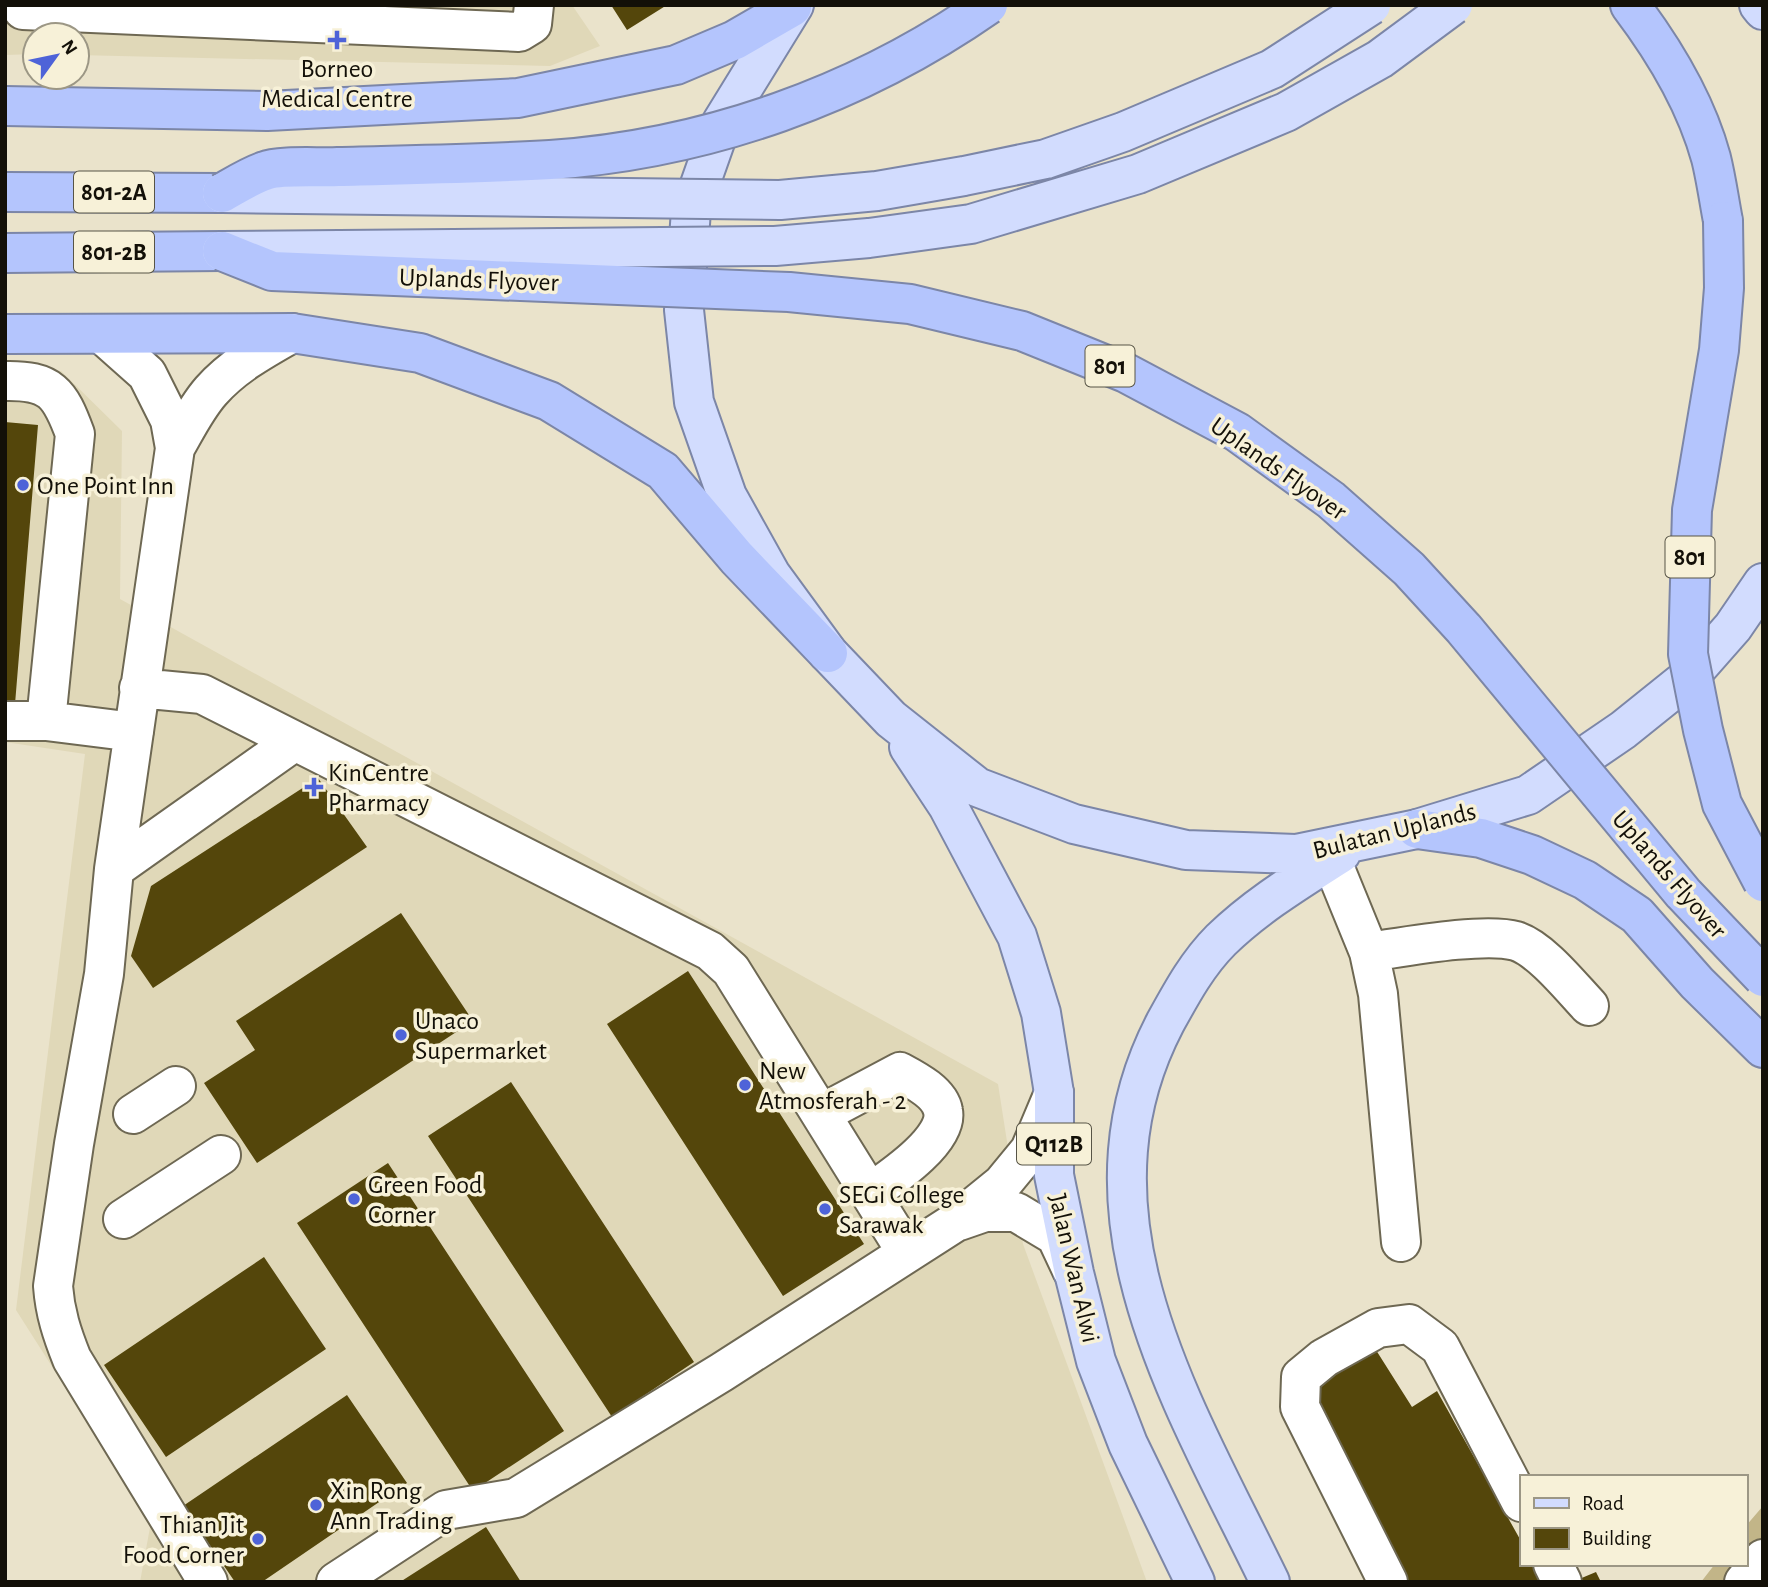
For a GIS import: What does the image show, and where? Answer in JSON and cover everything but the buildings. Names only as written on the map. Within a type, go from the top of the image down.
[{"type":"highway","points":[[222,193],[267,169],[550,160],[632,152],[694,139],[770,117],[859,79],[960,24],[988,5]]},
{"type":"highway","name":"801","points":[[1630,5],[1659,44],[1688,99],[1710,156],[1723,221],[1724,288],[1719,350],[1692,510],[1688,654],[1703,730],[1722,804],[1763,882]]},
{"type":"highway","points":[[5,106],[267,111],[518,98],[676,65],[735,40],[793,6]]},
{"type":"highway","name":"801-2A","points":[[5,192],[222,193]]},
{"type":"highway","name":"801-2B","points":[[5,253],[222,251]]},
{"type":"highway","name":"Uplands Flyover","points":[[222,251],[272,271],[789,292],[910,304],[1022,331],[1126,373],[1237,432],[1331,500],[1409,569],[1464,629],[1683,893],[1763,977]]},
{"type":"highway","points":[[5,334],[292,333],[420,353],[550,401],[663,471],[737,558],[828,653]]},
{"type":"highway","points":[[1417,829],[1481,838],[1532,855],[1585,880],[1637,915],[1697,983],[1763,1048]]},
{"type":"main road","points":[[222,193],[780,200],[877,191],[1046,159],[1123,132],[1272,69],[1371,5]]},
{"type":"main road","name":"Uplands Flyover","points":[[222,251],[775,246],[869,238],[971,224],[1138,174],[1286,112],[1380,59],[1453,5]]},
{"type":"main road","points":[[1759,5],[1763,10]]},
{"type":"main road","name":"Bulatan Uplands","points":[[793,6],[722,122],[691,210],[684,310],[694,402],[727,496],[771,575],[828,653],[891,719],[977,787],[1074,824],[1186,850],[1296,854],[1343,851],[1528,795],[1623,730],[1689,677],[1733,627],[1763,583]]},
{"type":"main road","name":"Jalan Wan Alwi","points":[[891,719],[948,806],[1017,936],[1041,1013],[1054,1093],[1054,1175],[1073,1273],[1096,1361],[1128,1444],[1195,1582]]},
{"type":"main road","points":[[1270,1582],[1172,1379],[1139,1283],[1129,1231],[1127,1153],[1134,1099],[1153,1046],[1185,986],[1220,942],[1255,909],[1343,851]]},
{"type":"street","points":[[17,15],[519,32],[532,24],[534,5]]},
{"type":"street","points":[[175,448],[209,393],[230,372],[256,353],[292,333]]},
{"type":"street","points":[[102,334],[147,374],[170,420],[175,448],[114,869],[104,974],[74,1144],[55,1273],[55,1307],[60,1330],[72,1359],[208,1582]]},
{"type":"street","points":[[5,380],[25,380],[47,386],[66,409],[75,434],[46,721]]},
{"type":"street","points":[[139,688],[202,694],[710,951],[731,970],[907,1253]]},
{"type":"street","points":[[5,721],[46,721],[134,732]]},
{"type":"street","points":[[114,869],[295,741]]},
{"type":"street","points":[[1343,851],[1378,994],[1401,1242]]},
{"type":"street","points":[[1369,952],[1489,939],[1516,941],[1539,955],[1589,1006]]},
{"type":"street","points":[[821,1114],[900,1072],[935,1097],[943,1111],[942,1126],[918,1159],[870,1193]]},
{"type":"street","points":[[133,1114],[176,1086]]},
{"type":"street","points":[[336,1582],[446,1510],[516,1498],[722,1372],[954,1223],[1002,1184],[1030,1150],[1054,1093]]},
{"type":"street","points":[[123,1219],[221,1155]]},
{"type":"street","points":[[954,1223],[985,1212],[1016,1212],[1056,1236],[1073,1273]]},
{"type":"street","points":[[1388,1582],[1300,1406],[1301,1377],[1324,1358],[1378,1328],[1409,1324],[1440,1347],[1520,1500]]},
{"type":"street","points":[[1744,1582],[1763,1559]]},
{"type":"street","points":[[1554,1566],[1562,1582]]},
{"type":"shaded area","name":"Borneo Medical Centre","points":[[5,5],[572,5],[600,46],[550,66],[91,55],[91,21],[21,21],[21,54],[5,55]]},
{"type":"shaded area","points":[[5,370],[61,371],[122,431],[120,599],[998,1084],[1023,1244],[1147,1582],[140,1582],[151,1522],[16,1310],[85,754],[5,742]]},
{"type":"shaded area","points":[[1763,1506],[1763,1582],[1701,1582],[1713,1566],[1747,1566],[1747,1525]]},
{"type":"place","name":"Borneo Medical Centre","points":[[337,40]]},
{"type":"place","name":"One Point Inn","points":[[23,485]]},
{"type":"place","name":"KinCentre Pharmacy","points":[[314,787]]},
{"type":"place","name":"Unaco Supermarket","points":[[401,1035]]},
{"type":"place","name":"New Atmosferah - 2","points":[[745,1085]]},
{"type":"place","name":"Green Food Corner","points":[[354,1199]]},
{"type":"place","name":"SEGi College Sarawak","points":[[825,1209]]},
{"type":"place","name":"Xin Rong Ann Trading","points":[[316,1505]]},
{"type":"place","name":"Thian Jit Food Corner","points":[[258,1539]]}]
